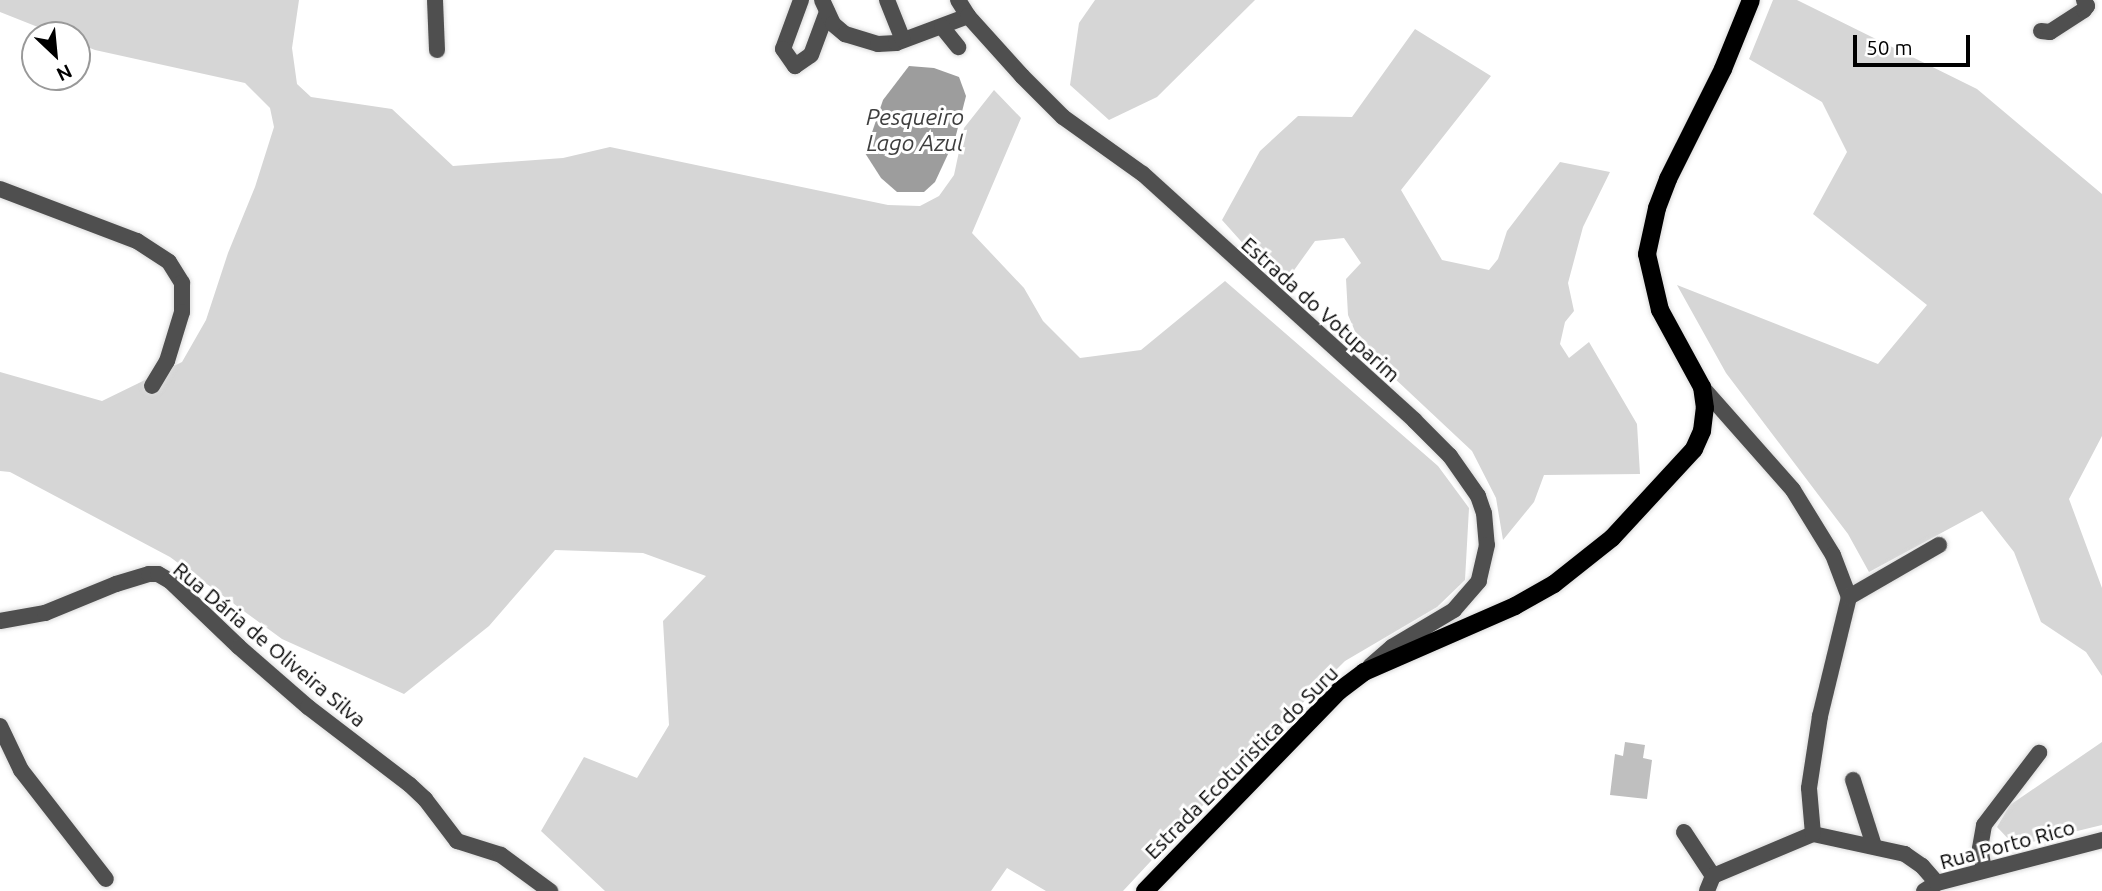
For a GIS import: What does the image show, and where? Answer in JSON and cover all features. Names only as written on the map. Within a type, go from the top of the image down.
[{"type":"main road","name":"Estrada Ecoturistica do Suru","points":[[1145,891],[1239,791],[1339,691],[1364,672],[1515,606],[1590,557],[1635,516],[1694,449],[1702,431],[1705,408],[1702,387],[1660,310],[1647,254],[1657,208],[1668,179],[1723,69],[1751,0]]},
{"type":"street","points":[[435,0],[437,50]]},
{"type":"street","points":[[801,0],[783,49],[795,66],[811,55],[824,6]]},
{"type":"street","points":[[887,0],[903,40]]},
{"type":"street","name":"Estrada do Votuparim","points":[[958,0],[968,16],[1063,117],[1143,174],[1424,429],[1450,456],[1478,496],[1485,513],[1487,545],[1485,566],[1470,595],[1454,610],[1392,647],[1364,672]]},
{"type":"street","points":[[2041,31],[2050,32],[2084,10],[2087,6],[2084,0]]},
{"type":"street","points":[[824,6],[845,34],[878,44],[903,40],[968,16]]},
{"type":"street","points":[[942,27],[958,47]]},
{"type":"street","points":[[0,208],[3,190],[127,236],[169,262],[182,283],[182,312],[167,361],[152,386]]},
{"type":"street","points":[[1702,387],[1800,499],[1833,555],[1849,597],[1820,716],[1809,788],[1813,834]]},
{"type":"street","points":[[1849,597],[1939,545]]},
{"type":"street","name":"Rua Dária de Oliveira Silva","points":[[0,621],[45,613],[116,584],[158,574],[170,581],[239,647],[325,721],[410,785],[425,799],[457,841],[500,855],[550,891]]},
{"type":"street","points":[[0,726],[21,770],[106,879]]},
{"type":"street","points":[[1984,870],[1980,848],[1984,825],[2039,753]]},
{"type":"street","points":[[1853,780],[1874,846]]},
{"type":"street","points":[[1684,832],[1710,884],[1813,834],[1905,855],[1922,866],[1931,887]]},
{"type":"street","name":"Rua Porto Rico","points":[[1931,887],[1984,870],[2102,840]]},
{"type":"shaded area","points":[[0,0],[299,0],[292,48],[297,84],[311,97],[392,109],[453,166],[563,158],[610,147],[888,205],[920,206],[939,196],[954,175],[964,128],[994,90],[1021,118],[972,233],[1024,288],[1043,321],[1080,358],[1141,350],[1225,281],[1438,466],[1469,508],[1465,580],[1437,607],[1345,661],[1246,759],[1123,891],[1046,891],[1007,868],[991,891],[605,891],[541,831],[584,757],[637,778],[669,725],[663,621],[706,576],[643,553],[555,550],[489,626],[404,694],[282,639],[170,557],[10,472],[0,471],[0,372],[102,401],[182,362],[206,320],[274,127],[270,108],[245,83],[91,48],[91,21],[23,21],[0,12]]},
{"type":"shaded area","points":[[1095,0],[1255,0],[1157,97],[1109,120],[1070,85],[1079,23]]},
{"type":"shaded area","points":[[1773,0],[1797,0],[1977,89],[2102,194],[2102,436],[2069,499],[2102,588],[2102,676],[2086,652],[2041,622],[2014,552],[1982,511],[1869,572],[1848,534],[1726,373],[1677,285],[1878,364],[1927,305],[1813,214],[1847,152],[1822,102],[1749,59]]},
{"type":"shaded area","points":[[1415,29],[1491,76],[1401,190],[1442,260],[1489,270],[1498,259],[1507,231],[1560,162],[1610,172],[1583,227],[1568,283],[1574,311],[1565,322],[1560,344],[1569,358],[1589,342],[1637,424],[1640,474],[1544,475],[1534,502],[1503,540],[1496,498],[1472,451],[1376,361],[1357,336],[1348,315],[1346,279],[1361,263],[1344,238],[1315,241],[1282,287],[1222,220],[1260,151],[1298,116],[1352,117]]},
{"type":"shaded area","points":[[2102,742],[2102,825],[2015,846],[1997,827],[2010,805]]},
{"type":"water","name":"Pesqueiro Lago Azul","points":[[909,66],[934,68],[959,77],[966,96],[955,139],[935,182],[924,192],[897,192],[881,178],[865,153],[883,100]]},
{"type":"building","points":[[1625,742],[1645,745],[1643,758],[1652,760],[1647,799],[1610,795],[1615,754],[1623,756]]}]
